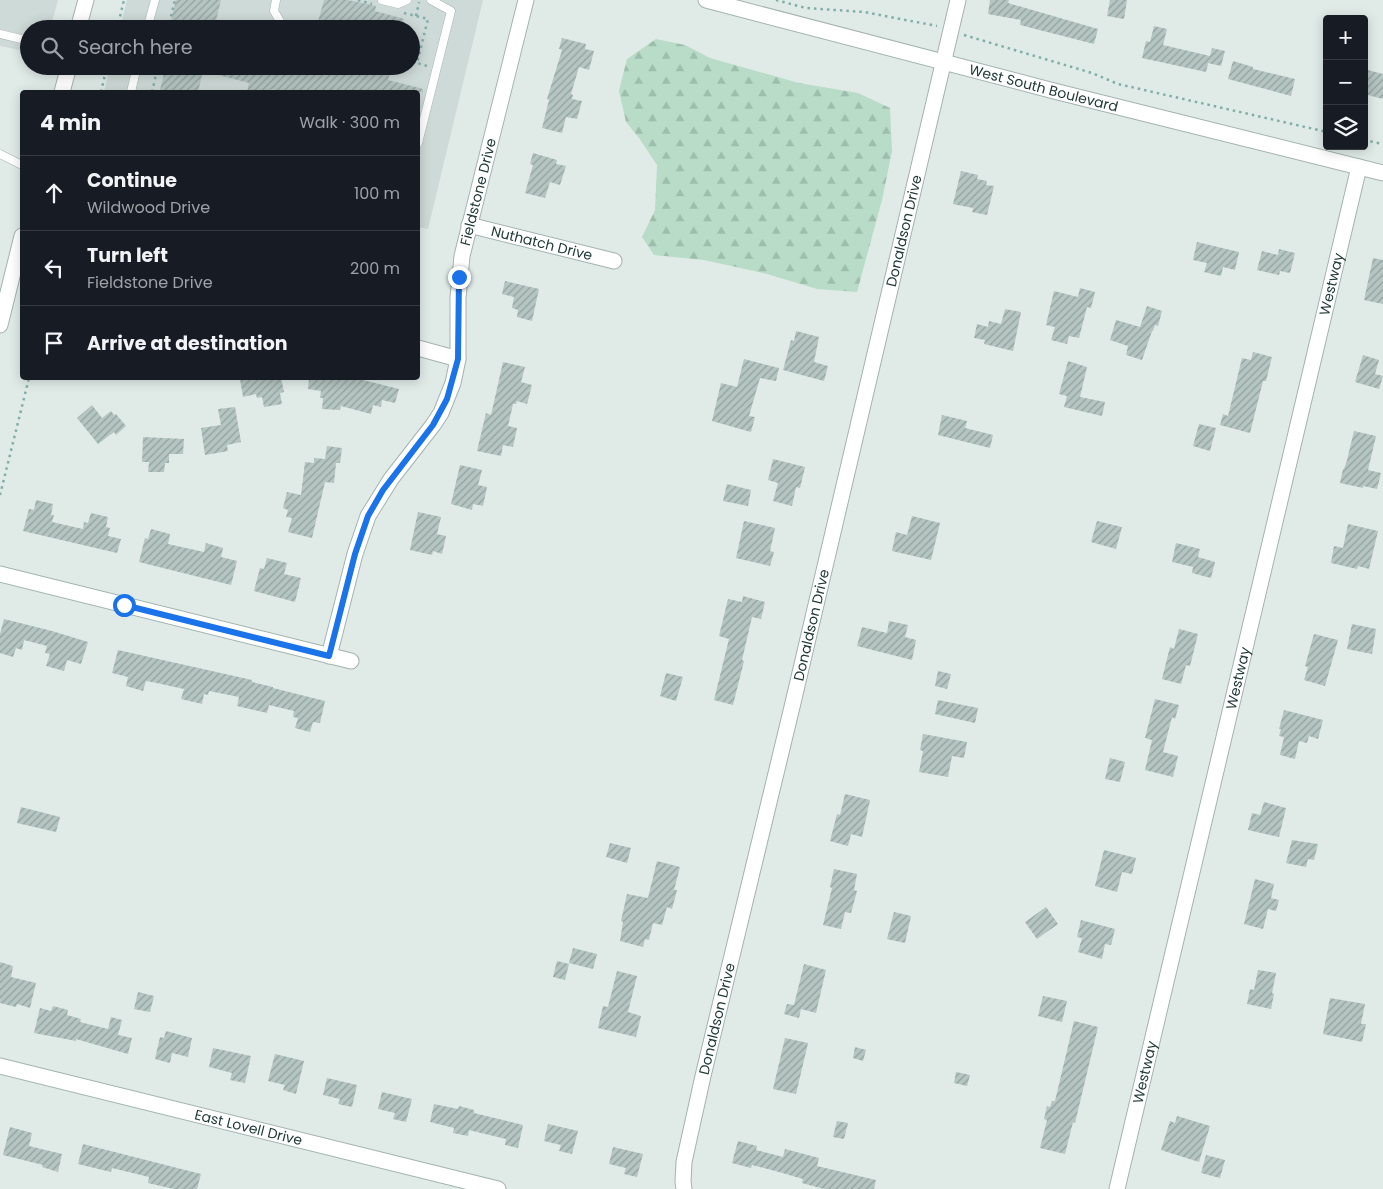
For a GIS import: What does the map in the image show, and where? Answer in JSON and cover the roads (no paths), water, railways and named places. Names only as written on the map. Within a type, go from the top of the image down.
[{"type":"street","points":[[80,20],[86,0]]},
{"type":"street","name":"Fieldstone Drive","points":[[329,656],[355,554],[368,516],[383,490],[426,436],[441,413],[453,383],[458,359],[459,277],[470,225],[526,0]]},
{"type":"street","name":"West South Boulevard","points":[[706,0],[1383,173]]},
{"type":"street","name":"Donaldson Drive","points":[[684,1189],[684,1162],[703,1076],[792,707],[958,0]]},
{"type":"street","points":[[62,90],[66,75]]},
{"type":"street","name":"Westway","points":[[1117,1189],[1359,167]]},
{"type":"street","name":"Nuthatch Drive","points":[[470,225],[614,261]]},
{"type":"street","points":[[0,325],[20,244]]},
{"type":"street","points":[[420,349],[458,359]]},
{"type":"street","points":[[0,574],[350,661]]},
{"type":"street","name":"East Lovell Drive","points":[[0,1066],[498,1189]]},
{"type":"lane","points":[[149,20],[155,0]]},
{"type":"lane","points":[[276,0],[274,11],[279,20]]},
{"type":"lane","points":[[382,0],[398,4],[407,0]]},
{"type":"lane","points":[[420,135],[451,11],[431,0]]},
{"type":"lane","points":[[0,34],[20,39]]},
{"type":"lane","points":[[132,90],[136,75]]},
{"type":"lane","points":[[0,154],[20,164]]}]
